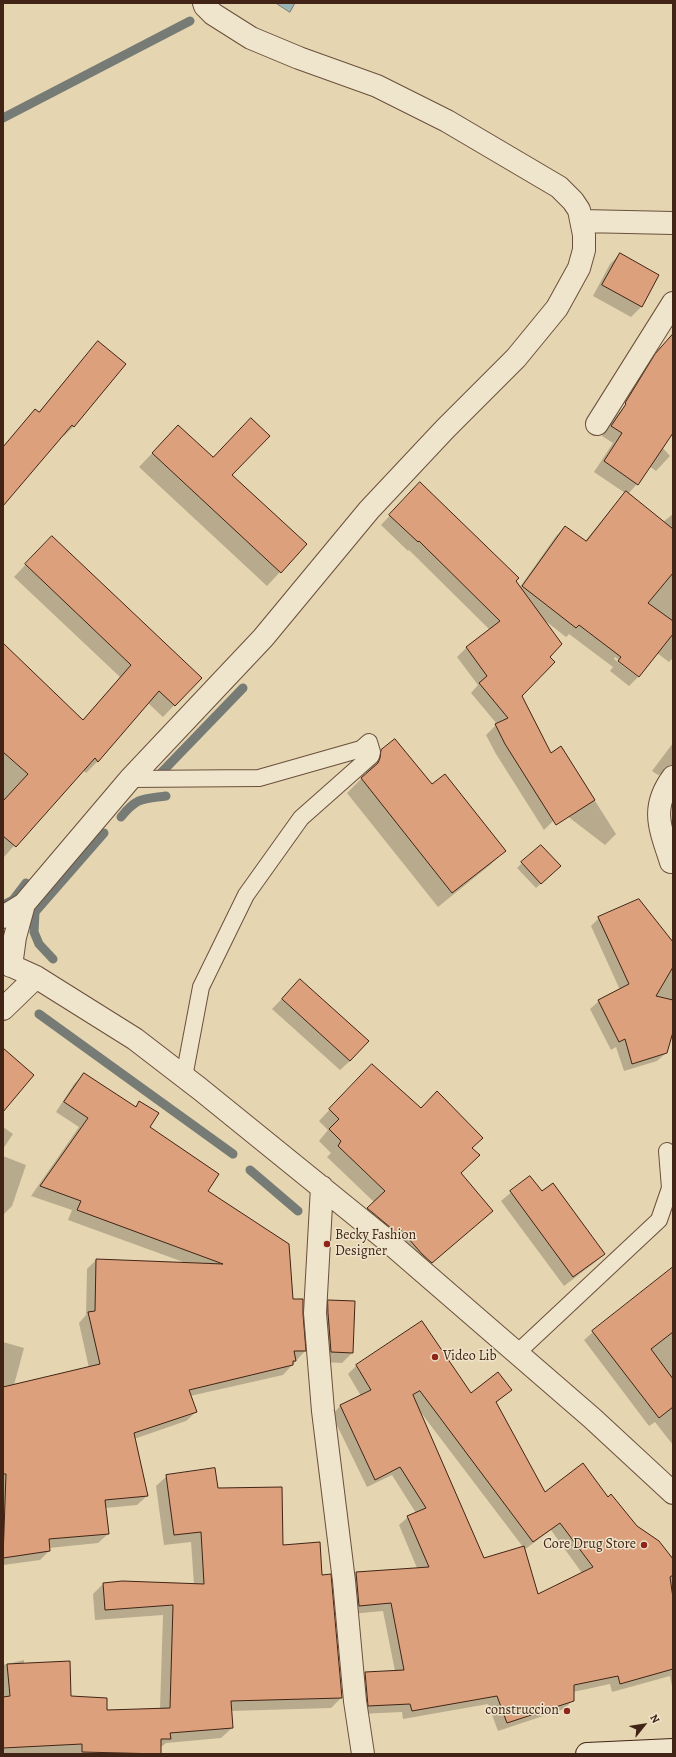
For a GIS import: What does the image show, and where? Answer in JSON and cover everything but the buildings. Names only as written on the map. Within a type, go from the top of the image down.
[{"type":"street","points":[[3,917],[24,904],[130,779],[263,638],[370,510],[446,429],[516,358],[557,308],[579,268],[584,250],[582,221],[573,201],[559,187],[447,121],[377,86],[299,58],[251,38],[213,14],[204,3]]},
{"type":"street","points":[[582,221],[673,223]]},
{"type":"street","points":[[597,424],[673,303]]},
{"type":"street","points":[[671,862],[659,820],[659,804],[668,783],[673,777]]},
{"type":"street","points":[[24,904],[7,964],[36,977],[135,1039],[184,1077],[384,1238],[592,1418],[673,1493]]},
{"type":"street","points":[[3,1009],[36,977]]},
{"type":"street","points":[[322,1187],[315,1313],[323,1411],[344,1581],[355,1701],[363,1754]]},
{"type":"street","points":[[587,1754],[673,1750]]},
{"type":"lane","points":[[130,779],[259,778],[361,749],[369,742],[372,752],[371,756],[301,818],[246,895],[201,986],[184,1077]]},
{"type":"lane","points":[[517,1353],[659,1220],[670,1188],[667,1151]]},
{"type":"water","points":[[276,3],[295,3],[290,12]]},
{"type":"waterway","points":[[3,118],[190,21]]},
{"type":"waterway","points":[[159,775],[243,688]]},
{"type":"waterway","points":[[121,817],[136,802],[166,796]]},
{"type":"waterway","points":[[53,959],[39,944],[34,932],[35,912],[104,833]]},
{"type":"waterway","points":[[7,903],[13,900],[26,883]]},
{"type":"waterway","points":[[39,1014],[233,1154]]},
{"type":"waterway","points":[[250,1170],[298,1211]]},
{"type":"place","name":"Becky Fashion Designer","points":[[327,1244]]},
{"type":"place","name":"Video Lib","points":[[435,1357]]},
{"type":"place","name":"Core Drug Store","points":[[644,1545]]},
{"type":"place","name":"construccion","points":[[567,1711]]}]
